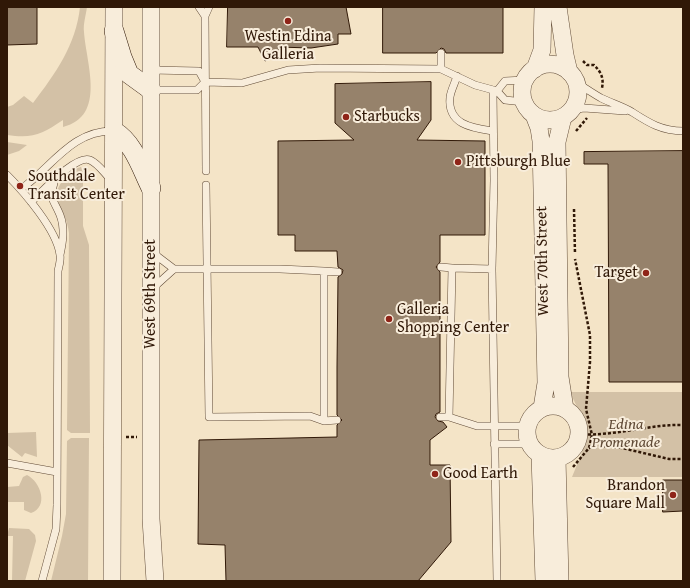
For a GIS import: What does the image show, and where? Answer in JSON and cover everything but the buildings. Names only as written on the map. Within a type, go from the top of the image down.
[{"type":"main road","points":[[114,31],[129,74],[151,90]]},
{"type":"main road","points":[[114,131],[122,136],[133,150],[151,188]]},
{"type":"street","points":[[112,581],[114,7]]},
{"type":"street","name":"West 69th Street","points":[[151,7],[151,520],[155,581]]},
{"type":"street","points":[[543,7],[542,50],[523,88],[529,109],[546,120],[567,113],[577,98],[573,78],[562,42],[558,7]]},
{"type":"street","points":[[530,74],[544,65],[553,64],[562,67],[573,78]]},
{"type":"street","name":"West 70th Street","points":[[529,109],[539,128],[541,141],[546,383],[542,408]]},
{"type":"street","name":"West 70th Street","points":[[565,409],[560,377],[557,142],[567,113]]},
{"type":"street","points":[[535,450],[557,458],[571,451],[585,435],[572,414],[565,409],[550,406],[542,408],[536,412],[527,426],[527,438],[535,450],[544,581]]},
{"type":"street","points":[[557,458],[560,581]]},
{"type":"lane","points":[[199,7],[205,16]]},
{"type":"lane","points":[[206,171],[205,16],[209,7]]},
{"type":"lane","points":[[441,53],[441,69]]},
{"type":"lane","points":[[151,90],[197,90],[205,82],[242,83],[288,70],[320,68],[441,69],[495,91],[505,100],[529,109]]},
{"type":"lane","points":[[151,70],[199,71],[205,82]]},
{"type":"lane","points":[[497,581],[492,269],[494,180],[493,131],[495,91],[505,81],[530,74]]},
{"type":"lane","points":[[457,76],[450,98],[452,113],[465,125],[493,131]]},
{"type":"lane","points":[[573,78],[600,98],[631,112],[648,123],[673,131],[683,131]]},
{"type":"lane","points":[[567,113],[596,109],[631,112]]},
{"type":"lane","points":[[21,189],[69,146],[95,134],[114,131]]},
{"type":"lane","points":[[31,202],[54,182],[62,172],[78,161],[89,160],[99,166],[113,183]]},
{"type":"lane","points":[[7,175],[21,189],[46,222],[60,255]]},
{"type":"lane","points":[[42,581],[56,529],[58,278],[60,255],[64,236],[60,215],[53,203],[51,194],[54,182]]},
{"type":"lane","points":[[206,185],[208,417],[310,416],[324,421],[337,420]]},
{"type":"lane","points":[[151,251],[174,269],[280,269],[338,272]]},
{"type":"lane","points":[[440,267],[492,269]]},
{"type":"lane","points":[[449,417],[452,268]]},
{"type":"lane","points":[[151,290],[174,269]]},
{"type":"lane","points":[[324,271],[324,421]]},
{"type":"lane","points":[[440,417],[449,417],[478,426],[527,426]]},
{"type":"lane","points":[[494,444],[535,450]]},
{"type":"lane","points":[[7,463],[57,472]]},
{"type":"path","points":[[581,59],[587,64],[594,65],[600,71],[603,81],[600,98]]},
{"type":"path","points":[[574,133],[596,109]]},
{"type":"path","points":[[573,203],[576,216],[575,259],[590,335],[590,362],[585,435],[589,448]]},
{"type":"path","points":[[585,435],[614,434],[671,424],[683,425]]},
{"type":"path","points":[[119,436],[140,437]]},
{"type":"path","points":[[572,468],[589,448],[605,446],[622,448],[669,460],[683,460]]},
{"type":"green space","points":[[80,7],[87,7],[84,29],[91,87],[90,100],[85,112],[77,121],[63,127],[63,120],[43,132],[31,136],[7,135],[7,107],[13,105],[24,96],[33,103],[56,70],[69,46],[78,21]]},
{"type":"green space","points":[[7,142],[27,145],[19,151],[7,155]]},
{"type":"green space","points":[[81,167],[83,172],[83,226],[89,245],[90,433],[71,433],[67,430],[69,233],[65,217],[57,198],[57,191],[60,184],[69,174]]},
{"type":"green space","name":"Edina Promenade","points":[[570,392],[683,392],[683,477],[572,477],[583,450],[583,420]]},
{"type":"green space","points":[[36,432],[37,457],[25,453],[22,457],[7,445],[7,433]]},
{"type":"green space","points":[[71,438],[89,438],[88,581],[51,581],[66,514],[67,441]]},
{"type":"green space","points":[[27,475],[36,483],[41,494],[40,506],[37,510],[31,513],[24,510],[24,502],[7,502],[7,487],[19,486],[23,477]]},
{"type":"green space","points":[[9,528],[29,529],[35,535],[36,541],[25,581],[12,581],[13,536],[7,536]]},
{"type":"place","name":"Westin Edina Galleria","points":[[288,21]]},
{"type":"place","name":"Starbucks","points":[[346,117]]},
{"type":"place","name":"Pittsburgh Blue","points":[[458,162]]},
{"type":"place","name":"Southdale Transit Center","points":[[20,186]]},
{"type":"place","name":"Target","points":[[646,273]]},
{"type":"place","name":"Galleria Shopping Center","points":[[389,319]]},
{"type":"place","name":"Good Earth","points":[[435,474]]},
{"type":"place","name":"Brandon Square Mall","points":[[673,495]]}]
